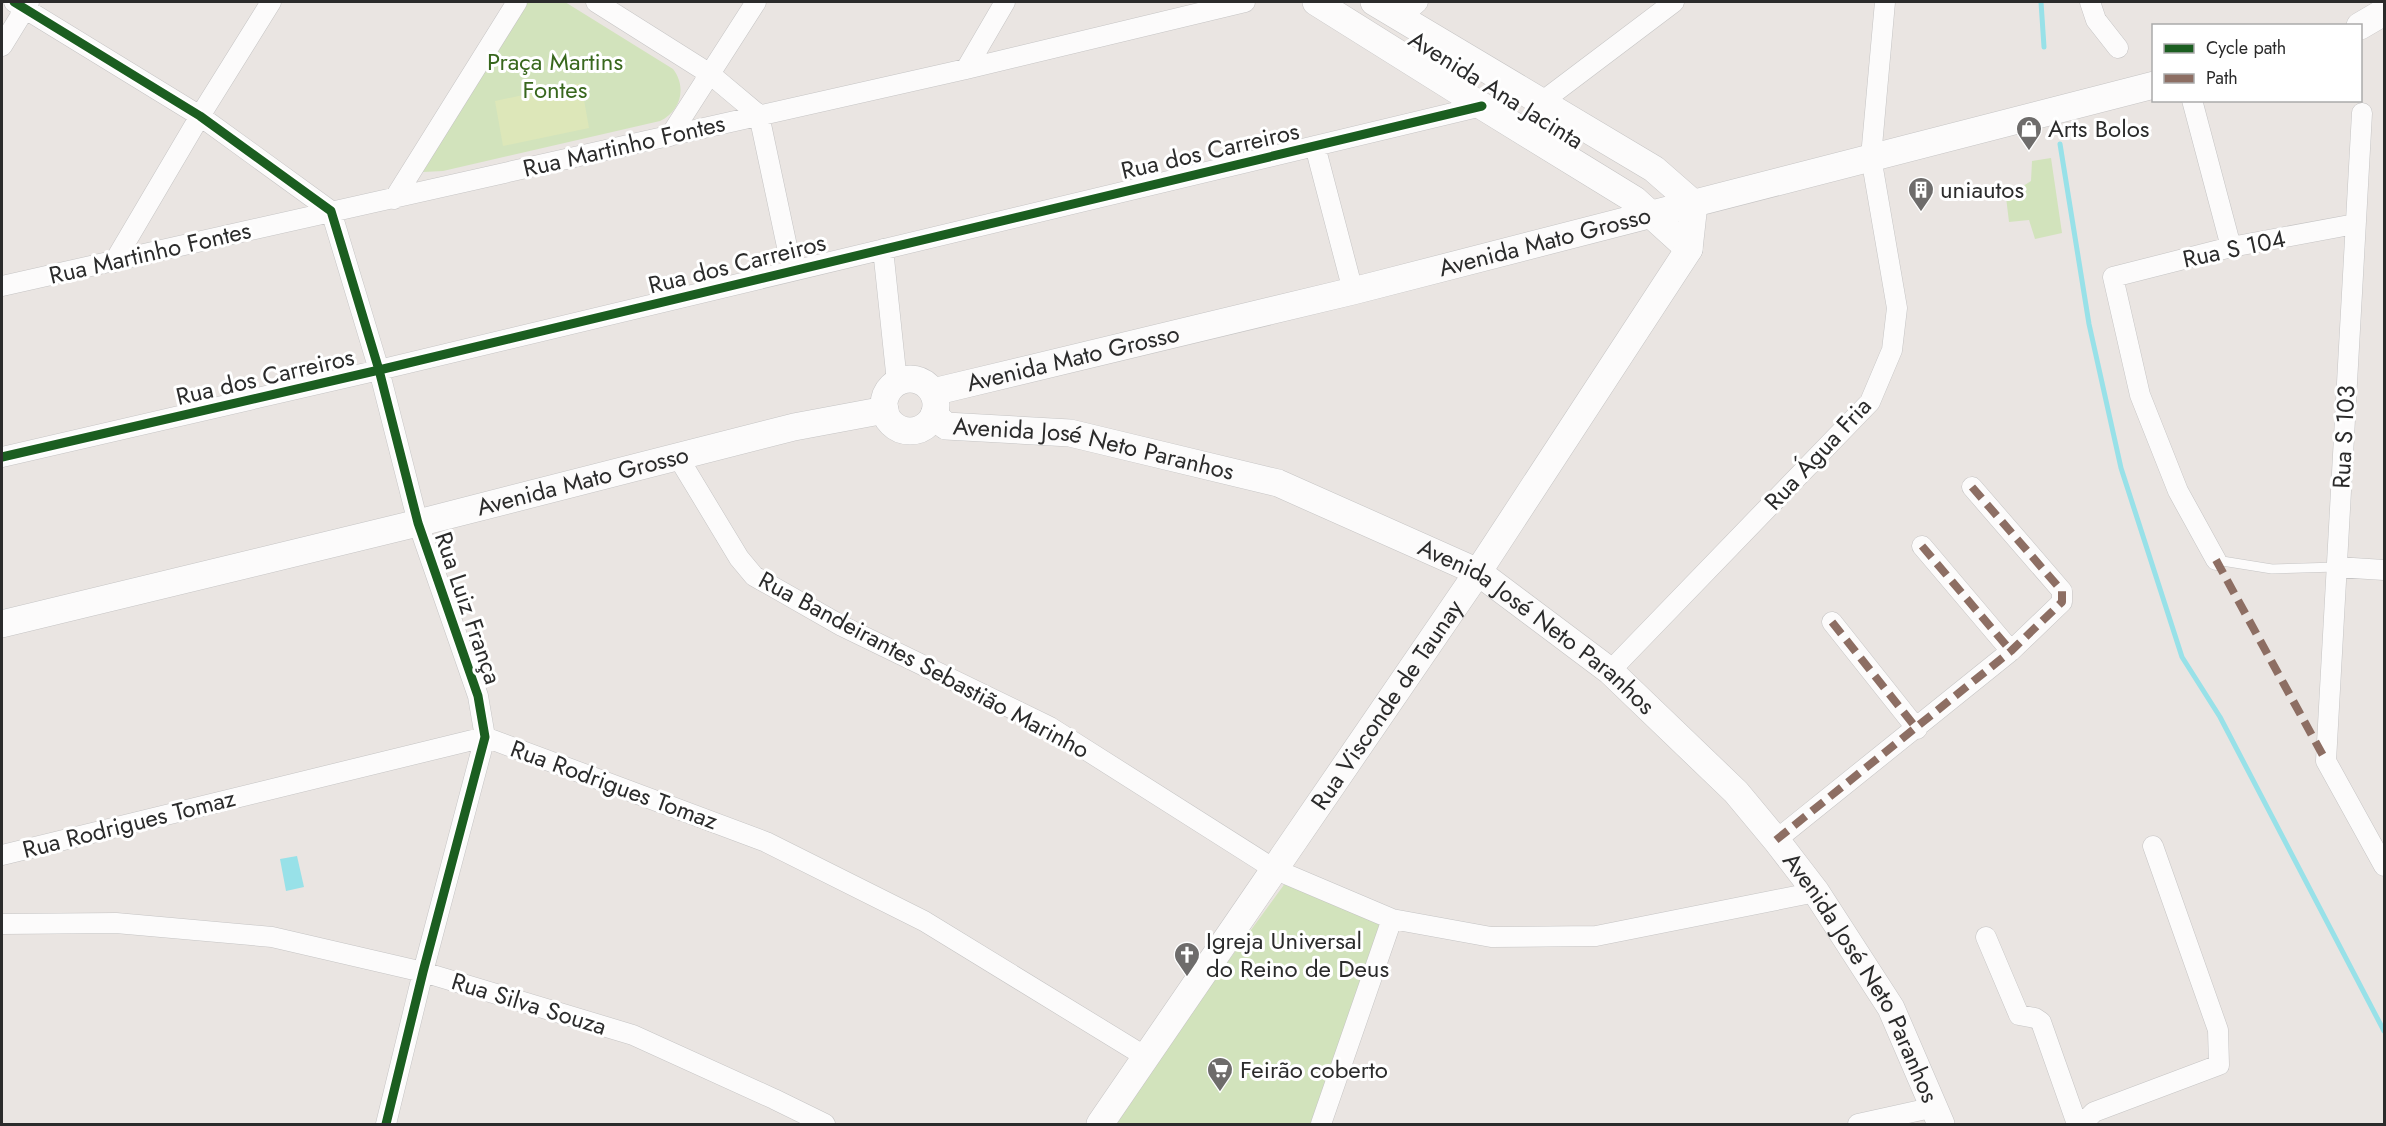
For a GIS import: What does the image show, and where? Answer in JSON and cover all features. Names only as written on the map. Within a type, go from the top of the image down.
[{"type":"main road","name":"Avenida Ana Jacinta","points":[[1316,2],[1635,200],[1651,216]]},
{"type":"main road","name":"Avenida Ana Jacinta","points":[[1374,2],[1409,10],[1543,101],[1654,169],[1694,204]]},
{"type":"main road","points":[[2362,25],[2385,12]]},
{"type":"main road","points":[[2362,38],[2385,34]]},
{"type":"main road","name":"Avenida Mato Grosso","points":[[934,403],[1353,291],[2152,86]]},
{"type":"main road","points":[[1557,153],[1578,123]]},
{"type":"main road","name":"Rua Visconde de Taunay","points":[[1100,1125],[1478,572],[1689,249],[1694,204]]},
{"type":"main road","points":[[1651,216],[1689,249]]},
{"type":"main road","points":[[905,379],[921,381],[934,403],[923,427],[907,431],[893,424],[885,410],[886,394],[897,382],[905,379]]},
{"type":"main road","name":"Avenida José Neto Paranhos","points":[[934,403],[946,426],[1070,433],[1278,483],[1478,572],[1610,671],[1736,792],[1816,892],[1891,1008],[1938,1116]]},
{"type":"main road","name":"Avenida Mato Grosso","points":[[2,624],[418,523],[794,427],[885,410]]},
{"type":"street","points":[[114,262],[200,116],[271,2]]},
{"type":"street","points":[[394,199],[517,2]]},
{"type":"street","points":[[596,2],[710,74],[759,115],[792,270]]},
{"type":"street","points":[[670,136],[756,2]]},
{"type":"street","points":[[966,69],[1005,2]]},
{"type":"street","name":"Rua Martinho Fontes","points":[[2,286],[966,69],[1245,2]]},
{"type":"street","points":[[1543,101],[1674,2]]},
{"type":"street","name":"Rua Água Fria","points":[[1610,671],[1870,402],[1892,350],[1897,308],[1871,157],[1885,2]]},
{"type":"street","points":[[2090,2],[2097,20],[2118,48]]},
{"type":"street","points":[[2,46],[23,4],[200,116],[331,211]]},
{"type":"street","points":[[2193,102],[2231,248]]},
{"type":"street","name":"Rua dos Carreiros","points":[[2,457],[379,370],[1482,106]]},
{"type":"street","name":"Rua S 103","points":[[2362,112],[2326,761],[2385,866]]},
{"type":"street","points":[[1315,146],[1353,291]]},
{"type":"street","name":"Rua Luiz França","points":[[331,211],[379,370],[418,523],[478,696],[485,737],[423,972],[386,1125]]},
{"type":"street","name":"Rua S 104","points":[[2216,560],[2178,491],[2140,395],[2113,277],[2231,248],[2355,224]]},
{"type":"street","points":[[883,249],[897,382]]},
{"type":"street","name":"Rua Bandeirantes Sebastião Marinho","points":[[678,457],[739,558],[754,576],[842,626],[1050,728],[1274,869],[1392,919],[1491,937],[1596,936],[1816,892]]},
{"type":"street","points":[[1776,840],[1917,729],[2011,651],[2062,602],[2062,591],[1971,487]]},
{"type":"street","points":[[1922,546],[2011,651]]},
{"type":"street","points":[[2337,567],[2385,570]]},
{"type":"street","points":[[1832,622],[1917,729]]},
{"type":"street","name":"Rua Rodrigues Tomaz","points":[[2,855],[485,737],[766,842],[924,921],[1146,1057]]},
{"type":"street","points":[[2082,1125],[2094,1112],[2219,1065],[2218,1030],[2153,846]]},
{"type":"street","points":[[1321,1125],[1392,919]]},
{"type":"street","name":"Rua Silva Souza","points":[[2,924],[116,923],[272,937],[423,972],[633,1035],[774,1099],[825,1125]]},
{"type":"street","points":[[1986,937],[2019,1015],[2035,1018],[2040,1022],[2078,1125]]},
{"type":"street","points":[[1858,1125],[1938,1116]]},
{"type":"lane","points":[[2216,560],[2272,569],[2337,567]]},
{"type":"green space","name":"Praça Martins Fontes","points":[[521,2],[565,2],[673,69],[681,91],[677,105],[667,117],[660,121],[443,171],[423,172],[422,170]]},
{"type":"green space","points":[[581,83],[589,128],[503,146],[495,101]]},
{"type":"green space","points":[[2051,158],[2062,233],[2035,239],[2029,220],[2009,222],[2006,197],[2031,181],[2032,161]]},
{"type":"green space","points":[[1286,882],[1388,919],[1316,1124],[1109,1124]]},
{"type":"water","points":[[297,856],[304,887],[286,891],[280,859]]},
{"type":"waterway","points":[[2041,2],[2044,47]]},
{"type":"waterway","points":[[2060,144],[2089,324],[2121,468],[2182,657],[2220,717],[2384,1031]]},
{"type":"marked path","points":[[1776,840],[2011,651],[2062,602],[2062,591],[1972,487]]},
{"type":"marked path","points":[[1922,546],[2011,651]]},
{"type":"marked path","points":[[2216,560],[2326,761]]},
{"type":"marked path","points":[[1832,622],[1917,729]]},
{"type":"cycle path","points":[[14,2],[200,116],[331,211],[379,370],[418,523],[478,696],[485,737],[423,972],[386,1124]]},
{"type":"cycle path","points":[[2,457],[379,370],[1482,106]]},
{"type":"place","name":"Arts Bolos","points":[[2029,152]]},
{"type":"place","name":"uniautos","points":[[1921,213]]},
{"type":"place","name":"Igreja Universal do Reino de Deus","points":[[1187,978]]},
{"type":"place","name":"Feirão coberto","points":[[1220,1093]]}]
